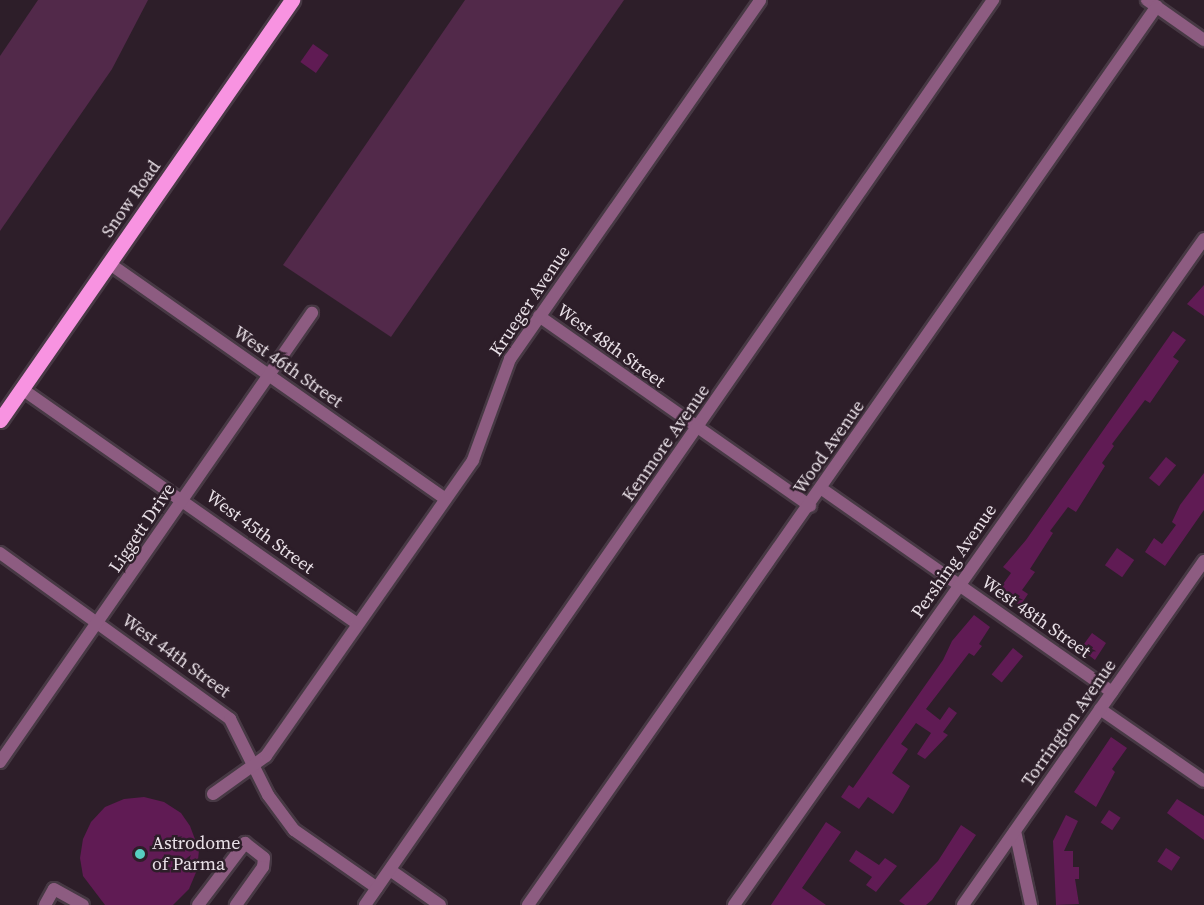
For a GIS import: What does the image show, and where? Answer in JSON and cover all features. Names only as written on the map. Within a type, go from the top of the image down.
[{"type":"main road","name":"Snow Road","points":[[0,420],[292,0]]},
{"type":"street","name":"Krueger Avenue","points":[[213,794],[266,756],[473,460],[510,359],[760,0]]},
{"type":"street","name":"Kenmore Avenue","points":[[365,905],[697,430],[993,0]]},
{"type":"street","points":[[1152,3],[1204,39]]},
{"type":"street","name":"Wood Avenue","points":[[528,905],[822,489],[1152,3]]},
{"type":"street","name":"Pershing Avenue","points":[[735,905],[958,585],[1204,239]]},
{"type":"street","name":"West 46th Street","points":[[110,264],[445,499]]},
{"type":"street","name":"Liggett Drive","points":[[2,757],[312,313]]},
{"type":"street","name":"West 48th Street","points":[[539,316],[697,430],[810,506]]},
{"type":"street","name":"West 45th Street","points":[[22,389],[183,499],[357,624]]},
{"type":"street","name":"West 48th Street","points":[[822,489],[1112,693]]},
{"type":"street","name":"West 44th Street","points":[[0,554],[98,622],[230,719],[268,795],[294,830],[377,888]]},
{"type":"street","name":"Torrington Avenue","points":[[963,905],[1204,561]]},
{"type":"street","points":[[1100,709],[1204,780]]},
{"type":"street","points":[[1015,831],[1031,905]]},
{"type":"street","points":[[198,905],[240,844],[245,843],[264,858],[263,867],[236,905]]},
{"type":"street","points":[[390,870],[440,905]]},
{"type":"street","points":[[45,905],[54,889],[83,905]]},
{"type":"shaded area","points":[[38,0],[148,0],[112,69],[0,231],[0,56]]},
{"type":"shaded area","points":[[465,0],[624,0],[391,337],[283,265]]},
{"type":"building","points":[[313,44],[329,55],[316,73],[300,62]]},
{"type":"building","points":[[1204,285],[1204,316],[1187,304]]},
{"type":"building","points":[[1173,331],[1186,340],[1173,357],[1179,361],[1150,403],[1145,400],[1112,444],[1114,446],[1102,463],[1105,466],[1076,512],[1068,507],[1050,531],[1053,533],[1030,569],[1035,572],[1022,590],[1028,594],[1020,606],[998,591],[1011,573],[1003,567],[1026,540]]},
{"type":"building","points":[[1166,457],[1176,465],[1159,486],[1149,478]]},
{"type":"building","points":[[1204,473],[1204,510],[1165,566],[1145,552],[1154,538],[1162,544],[1176,525],[1172,522],[1180,505]]},
{"type":"building","points":[[1117,548],[1134,560],[1122,577],[1105,565]]},
{"type":"building","points":[[974,615],[990,627],[979,644],[982,646],[974,656],[969,653],[926,709],[940,720],[949,707],[957,713],[943,732],[948,735],[925,759],[917,754],[931,733],[916,723],[901,744],[908,749],[892,773],[910,786],[898,807],[893,814],[868,797],[859,809],[841,797],[849,785],[853,788],[943,660],[952,641]]},
{"type":"building","points":[[1092,633],[1106,643],[1095,660],[1086,653],[1090,648],[1084,644]]},
{"type":"building","points":[[1013,648],[1023,656],[1002,683],[992,674]]},
{"type":"building","points":[[1111,737],[1127,748],[1112,769],[1115,772],[1096,807],[1074,792]]},
{"type":"building","name":"Astrodome of Parma","points":[[144,797],[164,802],[181,813],[190,826],[199,850],[197,870],[189,889],[173,905],[105,905],[83,876],[80,858],[83,839],[91,822],[105,807],[124,799]]},
{"type":"building","points":[[1177,799],[1204,816],[1204,840],[1167,813]]},
{"type":"building","points":[[1109,810],[1121,818],[1112,830],[1101,822]]},
{"type":"building","points":[[1066,815],[1078,821],[1064,851],[1073,851],[1073,867],[1079,867],[1079,879],[1075,879],[1079,904],[1056,905],[1053,841]]},
{"type":"building","points":[[826,822],[841,832],[802,888],[826,905],[771,905]]},
{"type":"building","points":[[961,825],[976,835],[932,900],[926,905],[905,905],[899,901],[938,861]]},
{"type":"building","points":[[1166,848],[1180,857],[1172,871],[1157,861]]},
{"type":"building","points":[[856,850],[879,865],[885,858],[897,866],[876,892],[866,885],[872,877],[849,861]]},
{"type":"place","name":"Astrodome of Parma","points":[[140,854]]}]
